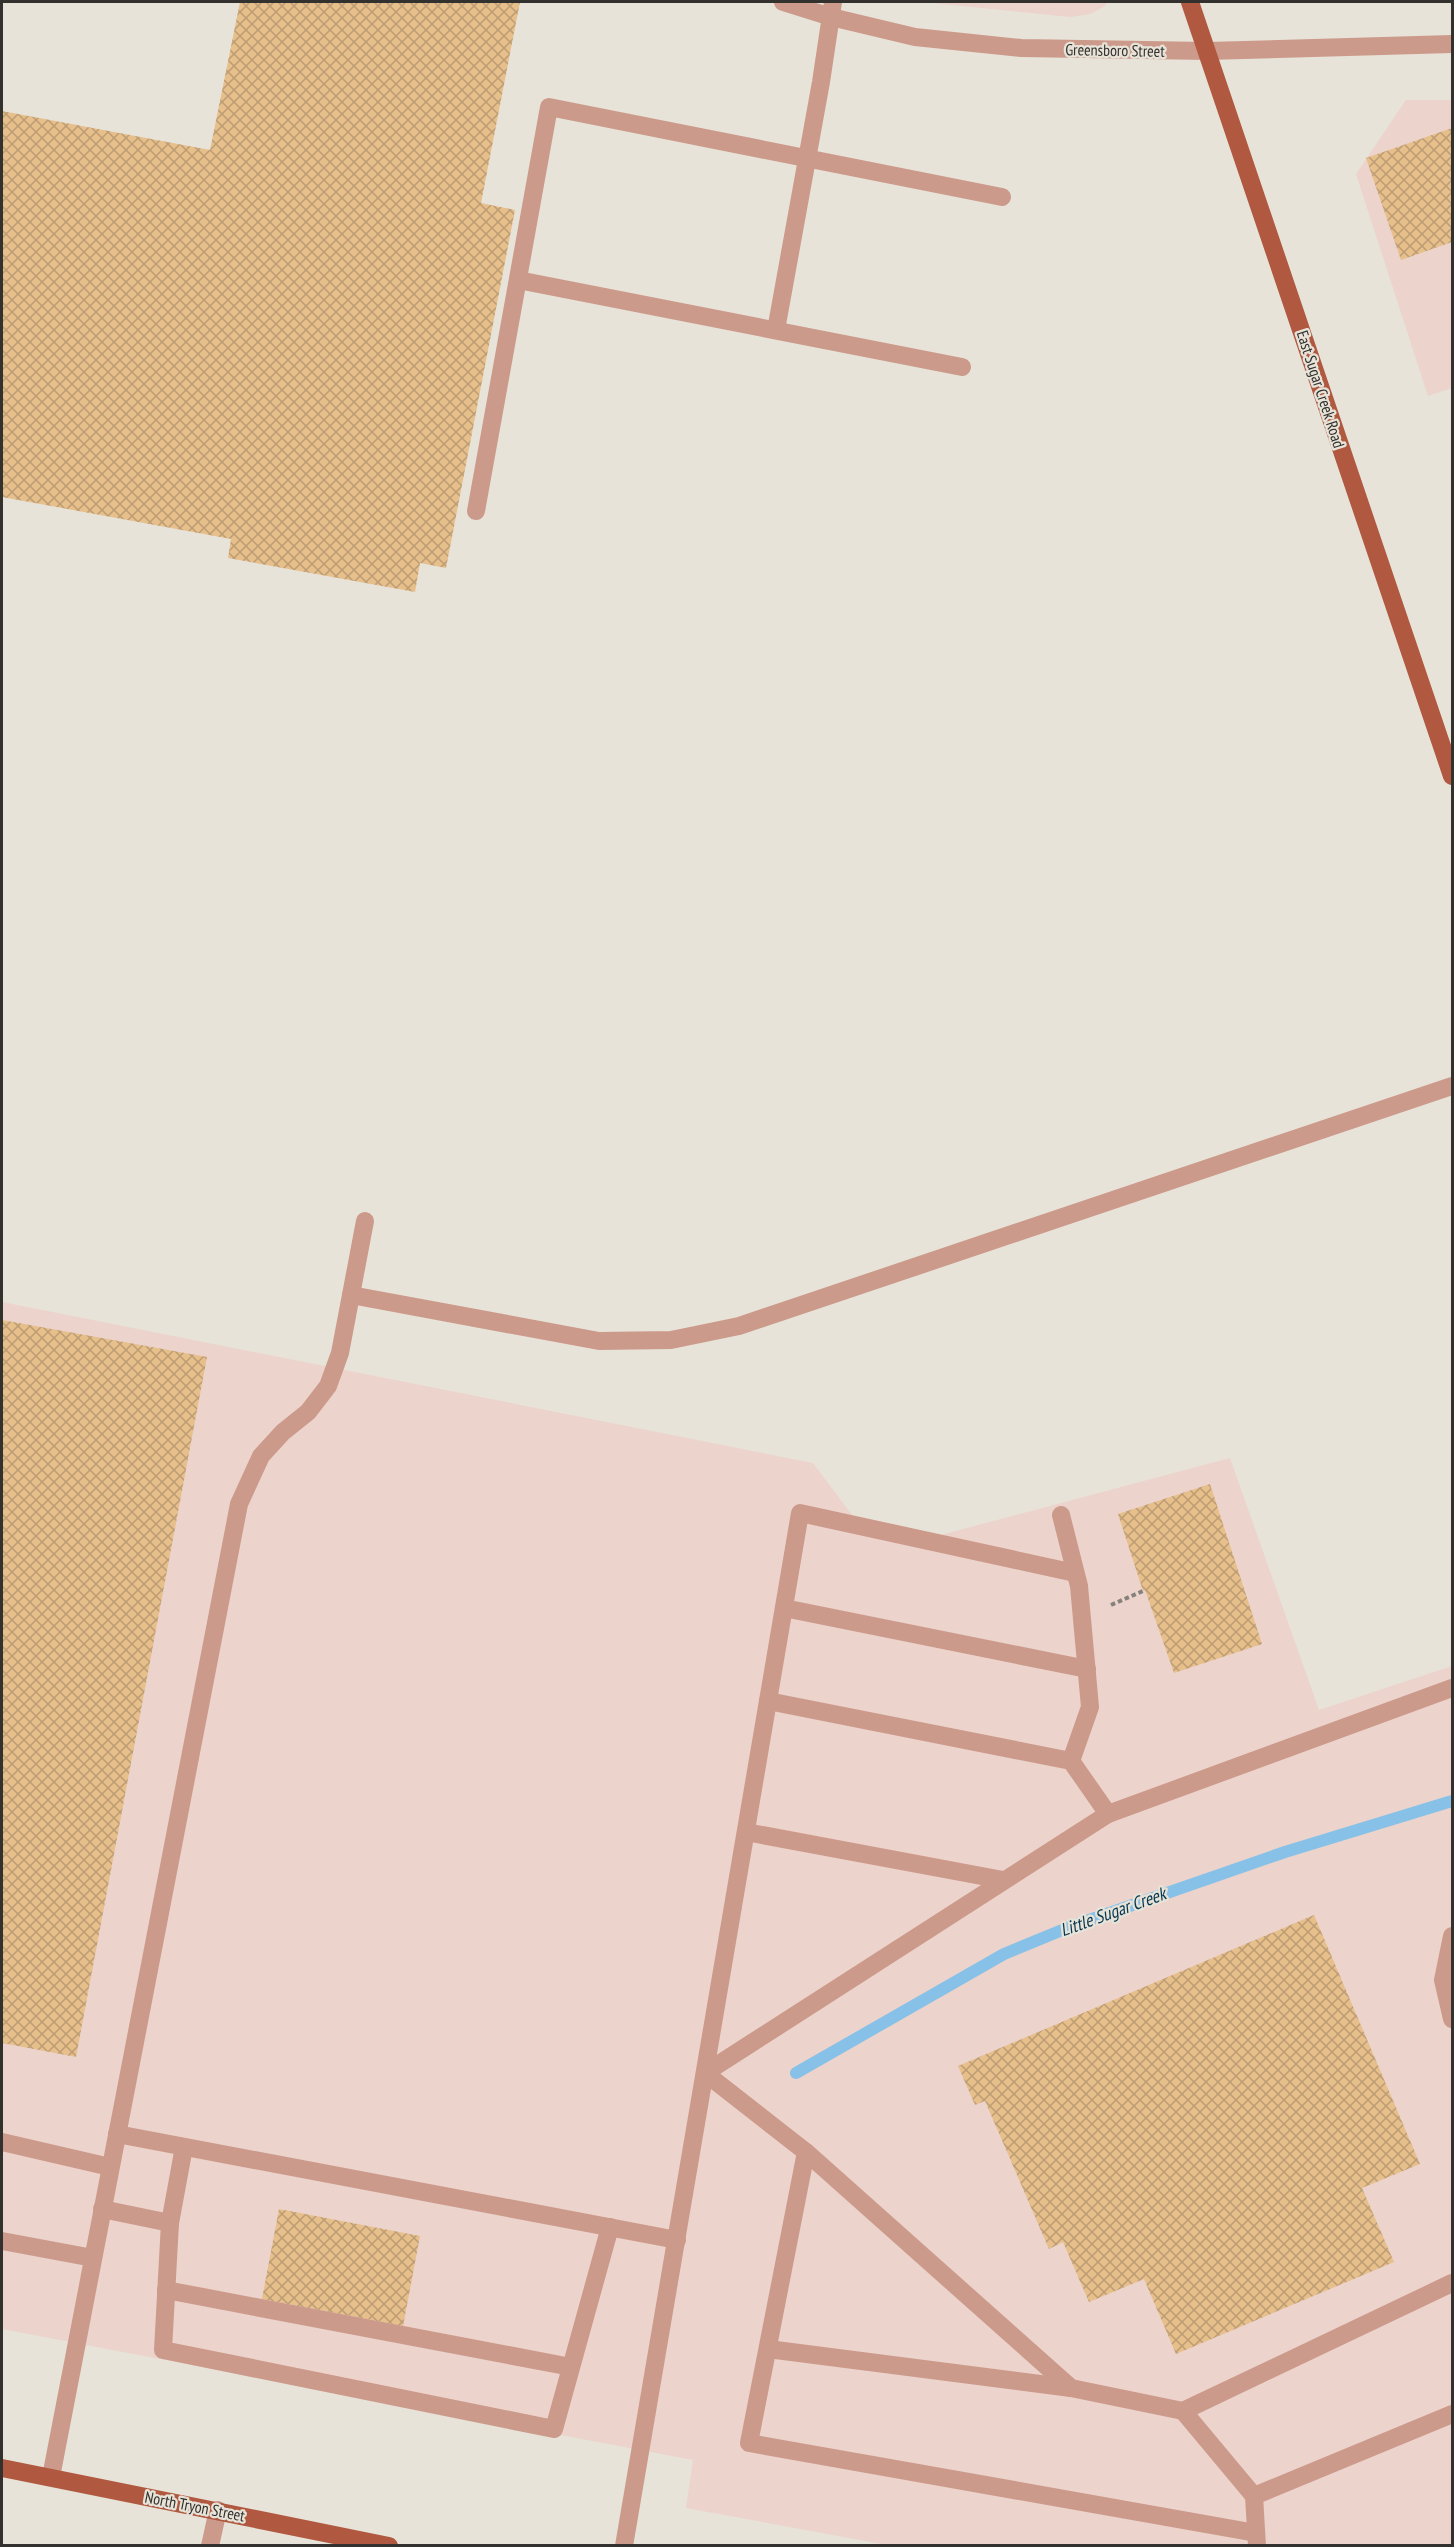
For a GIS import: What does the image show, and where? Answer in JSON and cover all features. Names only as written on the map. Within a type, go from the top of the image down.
[{"type":"main road","name":"East Sugar Creek Road","points":[[1190,2],[1452,776]]},
{"type":"main road","name":"North Tryon Street","points":[[2,2468],[388,2546]]},
{"type":"street","name":"Greensboro Street","points":[[783,2],[832,9],[915,37],[1021,48],[1208,51],[1452,44]]},
{"type":"street","points":[[776,330],[832,9]]},
{"type":"street","points":[[476,511],[549,107],[1002,197]]},
{"type":"street","points":[[518,280],[962,367]]},
{"type":"street","points":[[351,1295],[599,1341],[672,1340],[739,1326],[1452,1086]]},
{"type":"street","points":[[51,2477],[239,1504],[261,1456],[283,1432],[308,1413],[328,1386],[340,1353],[365,1221]]},
{"type":"street","points":[[624,2546],[800,1513],[1076,1573]]},
{"type":"street","points":[[1061,1515],[1076,1573],[1090,1707],[1071,1761]]},
{"type":"street","points":[[784,1608],[1087,1670]]},
{"type":"street","points":[[705,2073],[1108,1814],[1452,1688]]},
{"type":"street","points":[[768,1701],[1071,1761],[1108,1814]]},
{"type":"street","points":[[746,1832],[1003,1880]]},
{"type":"street","points":[[1452,1936],[1443,1980],[1452,2014]]},
{"type":"street","points":[[705,2073],[807,2152],[1071,2388]]},
{"type":"street","points":[[117,2134],[676,2240]]},
{"type":"street","points":[[2,2142],[110,2167]]},
{"type":"street","points":[[184,2148],[170,2223],[163,2350],[554,2429],[610,2227]]},
{"type":"street","points":[[807,2152],[749,2444],[1256,2539],[1254,2496],[1183,2411]]},
{"type":"street","points":[[102,2209],[170,2223]]},
{"type":"street","points":[[2,2241],[93,2258]]},
{"type":"street","points":[[768,2349],[1071,2388],[1183,2411],[1452,2283]]},
{"type":"street","points":[[166,2290],[571,2367]]},
{"type":"street","points":[[1254,2496],[1452,2414]]},
{"type":"street","points":[[210,2546],[218,2510]]},
{"type":"shaded area","points":[[923,2],[1107,2],[1105,6],[1090,14],[1070,17]]},
{"type":"shaded area","points":[[1406,100],[1452,100],[1452,388],[1428,396],[1356,174]]},
{"type":"shaded area","points":[[2,1302],[813,1463],[855,1519],[937,1536],[1230,1458],[1319,1710],[1452,1666],[1452,2545],[887,2545],[686,2508],[693,2460],[2,2329]]},
{"type":"building","points":[[240,2],[520,2],[481,203],[515,210],[446,568],[420,563],[415,592],[228,558],[231,539],[2,497],[2,111],[210,150]]},
{"type":"building","points":[[1452,128],[1452,242],[1401,260],[1366,158]]},
{"type":"building","points":[[2,1320],[207,1357],[76,2057],[2,2043]]},
{"type":"building","points":[[1210,1484],[1262,1644],[1174,1673],[1145,1590],[1143,1591],[1118,1514]]},
{"type":"building","points":[[1314,1915],[1420,2164],[1362,2188],[1394,2262],[1176,2354],[1144,2279],[1089,2302],[1063,2242],[1049,2249],[985,2101],[975,2105],[958,2066]]},
{"type":"building","points":[[279,2209],[420,2236],[403,2326],[262,2299]]},
{"type":"waterway","name":"Little Sugar Creek","points":[[796,2073],[1004,1954],[1072,1926],[1285,1852],[1452,1801]]}]
